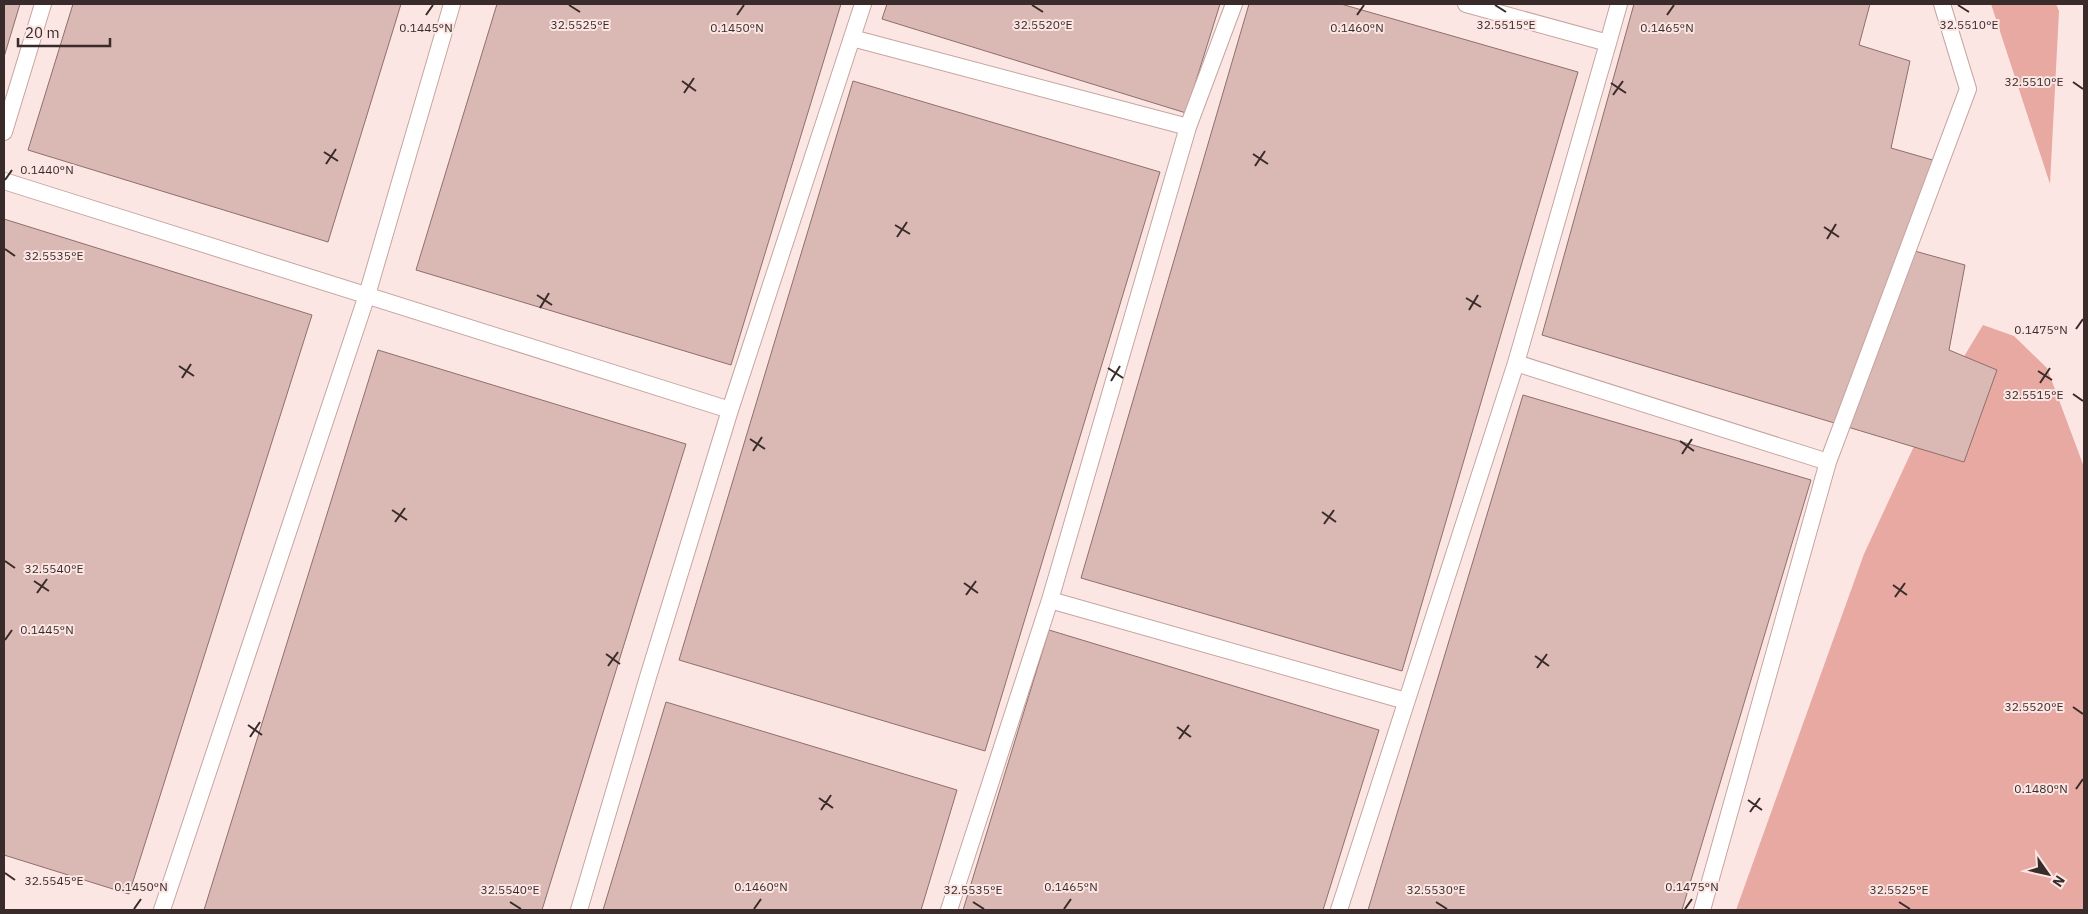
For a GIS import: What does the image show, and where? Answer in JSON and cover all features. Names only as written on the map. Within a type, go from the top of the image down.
[{"type":"lane","points":[[4,132],[43,4]]},
{"type":"lane","points":[[162,910],[367,294],[452,4]]},
{"type":"lane","points":[[579,910],[730,410],[863,4]]},
{"type":"lane","points":[[949,910],[1050,600],[1188,127],[1234,4]]},
{"type":"lane","points":[[1466,4],[1608,43]]},
{"type":"lane","points":[[1340,910],[1516,363],[1619,4]]},
{"type":"lane","points":[[1702,910],[1828,462],[1968,89],[1942,4]]},
{"type":"lane","points":[[852,38],[1188,127]]},
{"type":"lane","points":[[4,181],[730,410]]},
{"type":"lane","points":[[1516,363],[1828,462]]},
{"type":"lane","points":[[1050,600],[1406,701]]},
{"type":"shaded area","points":[[1991,4],[2056,4],[2059,11],[2050,184]]},
{"type":"shaded area","points":[[1983,325],[2014,336],[2047,368],[2084,467],[2084,910],[1736,910],[1864,554],[1928,416]]},
{"type":"building","points":[[4,4],[20,4],[4,57]]},
{"type":"building","points":[[73,4],[401,4],[328,242],[28,150]]},
{"type":"building","points":[[497,4],[841,4],[731,365],[416,270]]},
{"type":"building","points":[[887,4],[1220,4],[1186,113],[882,19]]},
{"type":"building","points":[[1249,4],[1341,4],[1578,72],[1402,671],[1081,578]]},
{"type":"building","points":[[1634,4],[1870,4],[1859,45],[1910,61],[1891,148],[1936,161],[1911,250],[1965,265],[1949,350],[1997,370],[1964,462],[1542,335]]},
{"type":"building","points":[[853,81],[1160,172],[985,751],[679,660]]},
{"type":"building","points":[[4,219],[312,315],[129,894],[4,855]]},
{"type":"building","points":[[378,350],[686,444],[542,910],[204,910]]},
{"type":"building","points":[[1523,395],[1811,480],[1682,910],[1368,910]]},
{"type":"building","points":[[1049,630],[1379,730],[1323,910],[963,910]]},
{"type":"building","points":[[666,702],[957,790],[921,910],[603,910]]}]
